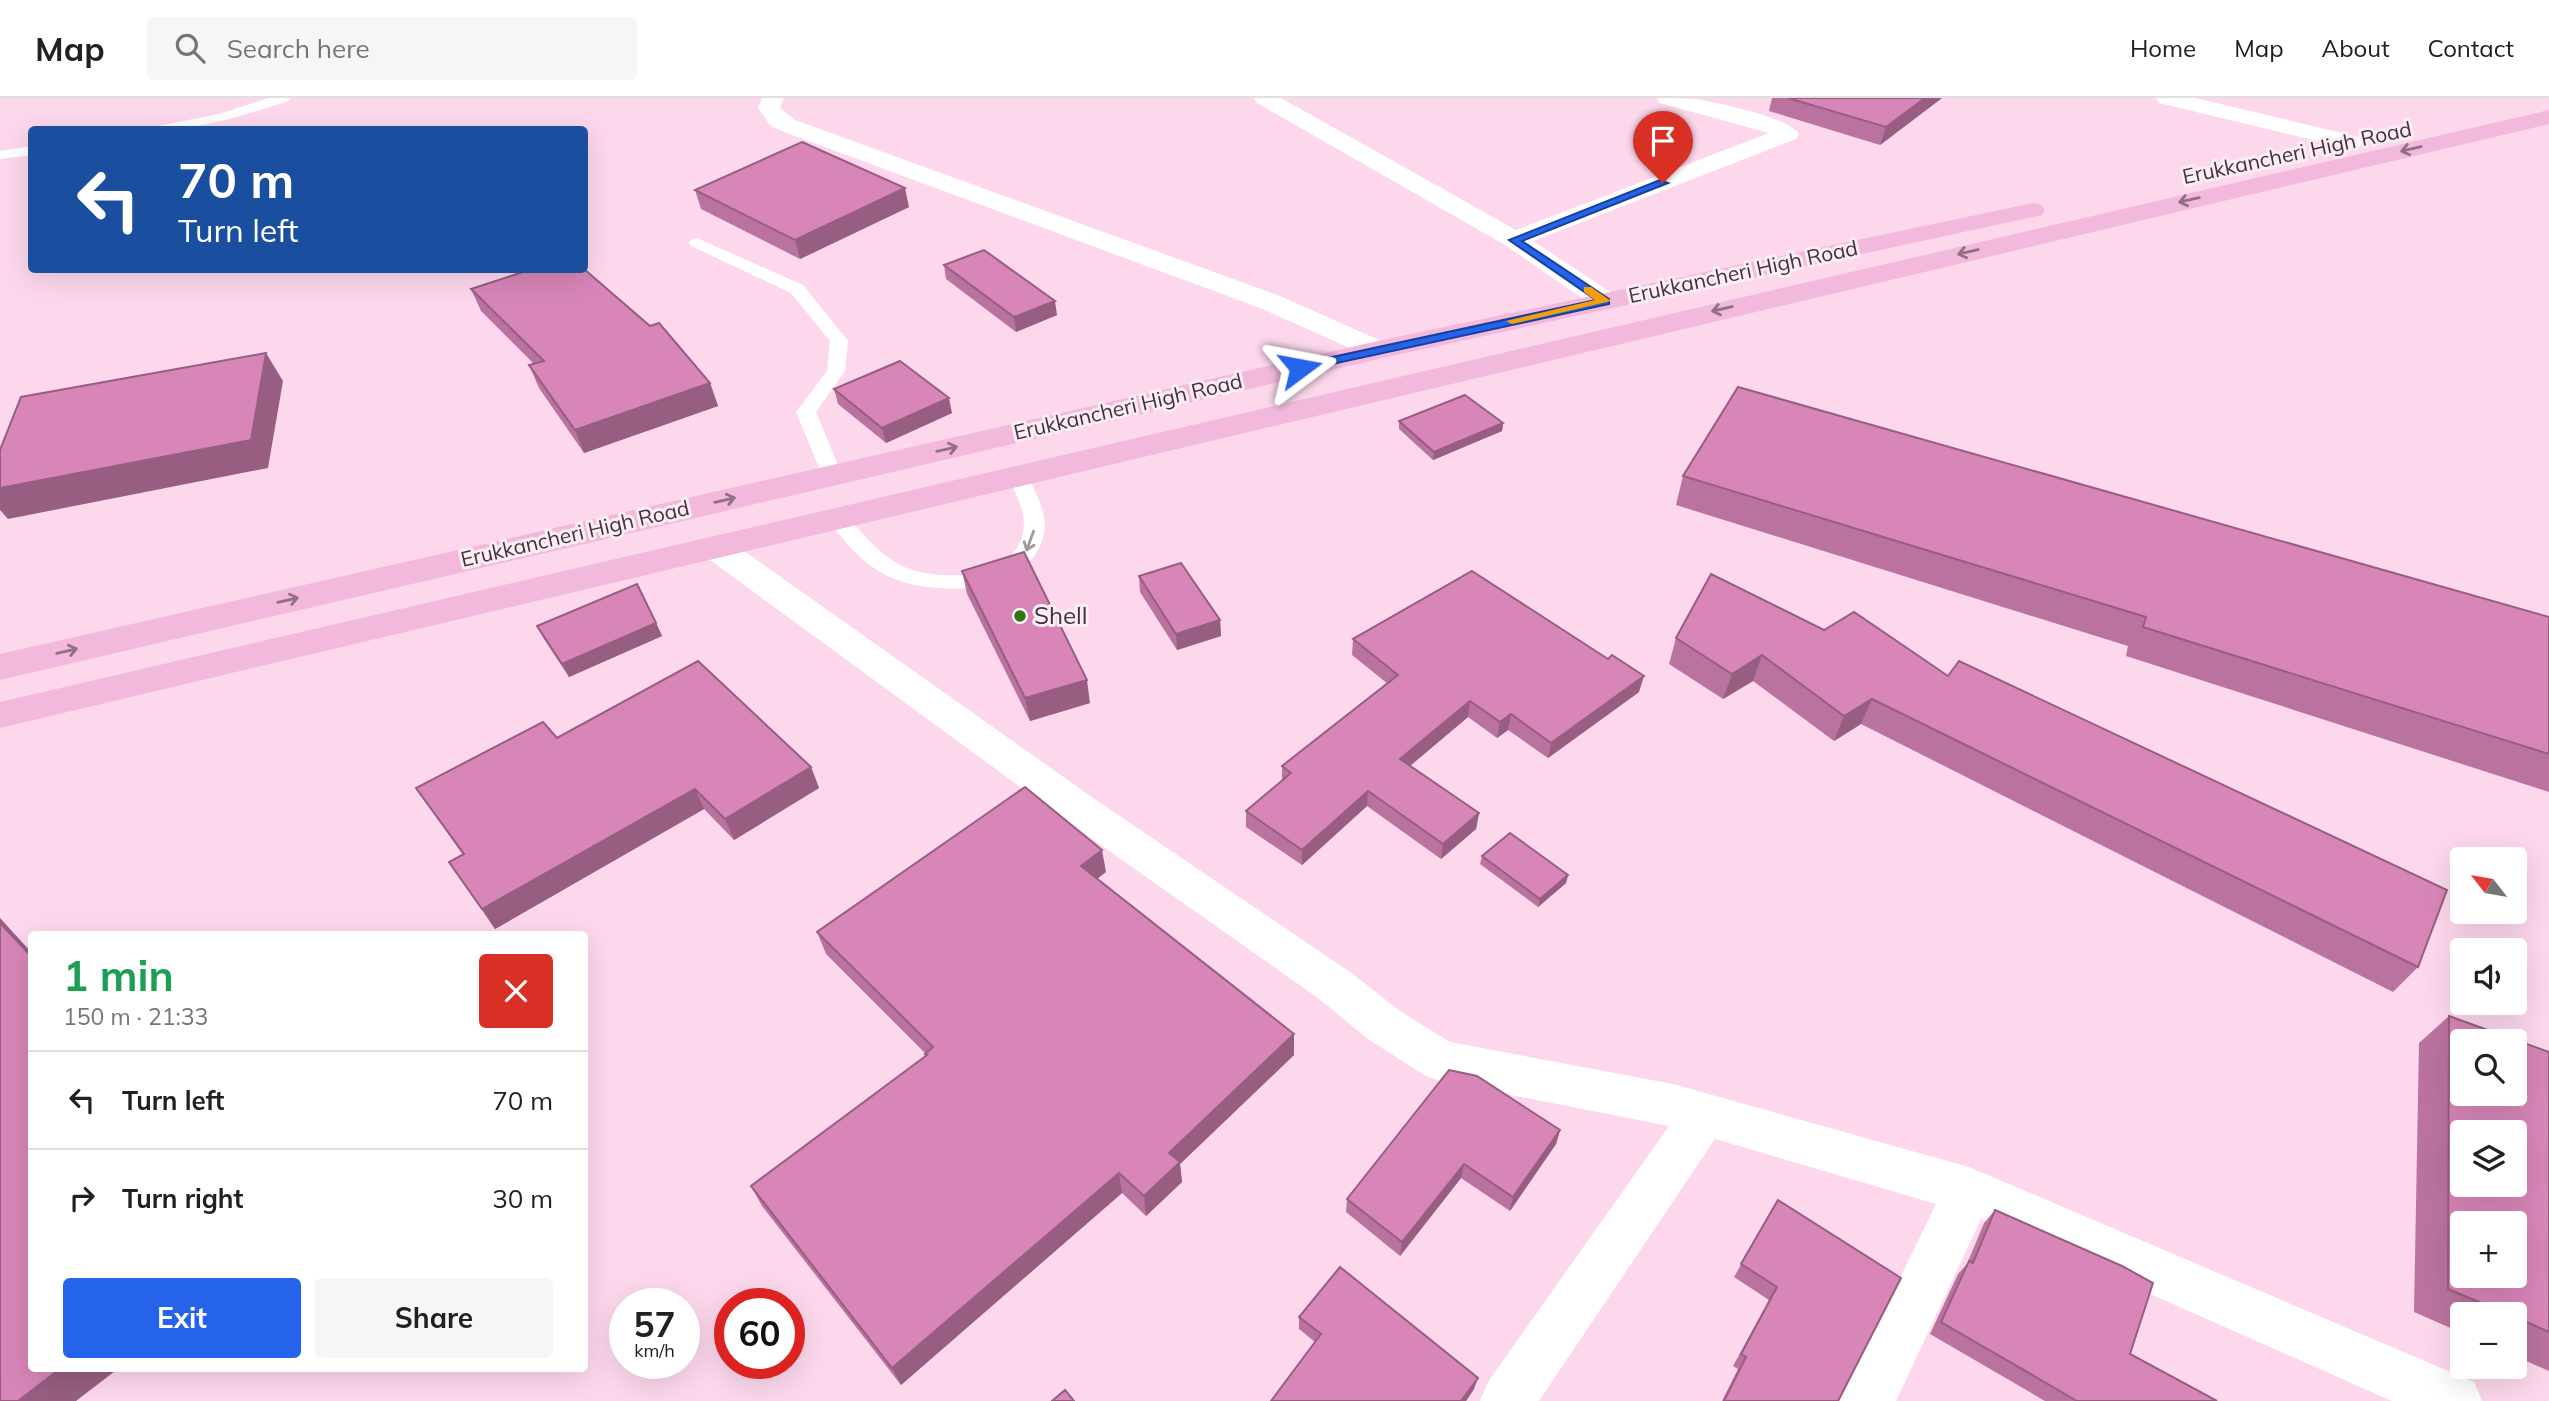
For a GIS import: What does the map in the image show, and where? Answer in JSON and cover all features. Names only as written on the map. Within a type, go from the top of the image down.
[{"type":"main road","name":"Erukkancheri High Road","points":[[0,667],[1378,350],[2545,98]]},
{"type":"main road","points":[[0,715],[718,549],[1774,296],[2549,117]]},
{"type":"main road","points":[[1748,271],[1774,296]]},
{"type":"street","points":[[773,98],[769,108],[778,120],[787,125],[1270,302],[1378,350]]},
{"type":"street","points":[[1265,98],[1514,240],[1605,301]]},
{"type":"street","points":[[1514,240],[1788,134],[1770,125],[1668,98]]},
{"type":"street","points":[[2167,98],[2351,142]]},
{"type":"street","points":[[718,549],[1082,811],[1440,1061],[1673,1105],[1969,1190],[2455,1401]]},
{"type":"street","points":[[1507,1401],[1705,1114]]},
{"type":"street","points":[[1867,1401],[1969,1190]]},
{"type":"lane","points":[[179,126],[222,118],[283,98]]},
{"type":"lane","points":[[0,155],[28,151]]},
{"type":"lane","points":[[697,243],[797,289],[839,341],[836,371],[806,412],[832,475]]},
{"type":"lane","points":[[839,520],[872,555],[897,573],[934,583],[966,581],[998,572],[1023,558],[1035,534],[1031,504],[1018,477]]},
{"type":"building","points":[[1788,98],[1925,98],[1886,127]]},
{"type":"building","points":[[802,142],[905,188],[795,240],[695,190]]},
{"type":"building","points":[[984,250],[1055,301],[1014,317],[944,265]]},
{"type":"building","points":[[588,272],[650,326],[659,323],[710,383],[575,430],[529,365],[544,361],[471,289],[520,273]]},
{"type":"building","points":[[266,353],[251,440],[0,488],[0,450],[21,397]]},
{"type":"building","points":[[900,361],[949,398],[882,428],[834,389]]},
{"type":"building","points":[[1738,387],[2549,617],[2549,754],[2143,627],[2146,617],[1683,476]]},
{"type":"building","points":[[1465,395],[1503,423],[1434,452],[1399,421]]},
{"type":"building","points":[[1024,552],[1087,680],[1025,698],[962,571]]},
{"type":"building","points":[[1181,563],[1220,620],[1176,634],[1139,576]]},
{"type":"building","points":[[1472,571],[1608,659],[1612,655],[1644,676],[1551,743],[1511,714],[1500,722],[1470,701],[1400,759],[1479,813],[1443,844],[1368,791],[1302,850],[1246,811],[1291,773],[1282,766],[1398,675],[1353,639]]},
{"type":"building","points":[[1711,574],[1824,630],[1854,612],[1948,676],[1959,661],[2447,890],[2418,967],[1872,699],[1844,716],[1762,655],[1732,674],[1676,638]]},
{"type":"building","points":[[637,584],[656,623],[562,664],[537,626]]},
{"type":"building","points":[[698,661],[811,767],[725,819],[695,789],[482,909],[449,862],[464,854],[416,788],[543,722],[557,738]]},
{"type":"building","points":[[1025,787],[1102,850],[1081,866],[1294,1034],[1169,1153],[1180,1162],[1144,1196],[1119,1173],[892,1368],[751,1186],[927,1055],[925,1054],[933,1047],[817,932]]},
{"type":"building","points":[[1510,833],[1568,875],[1540,899],[1482,856]]},
{"type":"building","points":[[0,923],[28,953],[28,1372],[56,1372],[18,1401],[0,1401]]},
{"type":"building","points":[[2449,1016],[2485,1029],[2450,1029],[2450,1106],[2527,1106],[2527,1044],[2549,1052],[2549,1332],[2527,1322],[2527,1302],[2479,1302],[2448,1289]]},
{"type":"building","points":[[1449,1070],[1477,1076],[1560,1130],[1513,1197],[1464,1164],[1402,1242],[1347,1199]]},
{"type":"building","points":[[1778,1200],[1901,1278],[1838,1401],[1724,1401],[1746,1357],[1741,1354],[1777,1287],[1741,1264]]},
{"type":"building","points":[[1995,1210],[2122,1266],[2153,1283],[2130,1354],[2217,1401],[2077,1401],[1941,1322],[1969,1261],[1973,1263]]},
{"type":"building","points":[[1340,1267],[1478,1378],[1461,1401],[1271,1401],[1321,1334],[1299,1317]]},
{"type":"building","points":[[1065,1390],[1074,1401],[1052,1401]]},
{"type":"slow traffic","points":[[1512,321],[1605,301],[1587,290]]},
{"type":"place","name":"Shell","points":[[1020,616]]},
{"type":"route","points":[[1300,368],[1605,301],[1514,240],[1663,183]]}]
